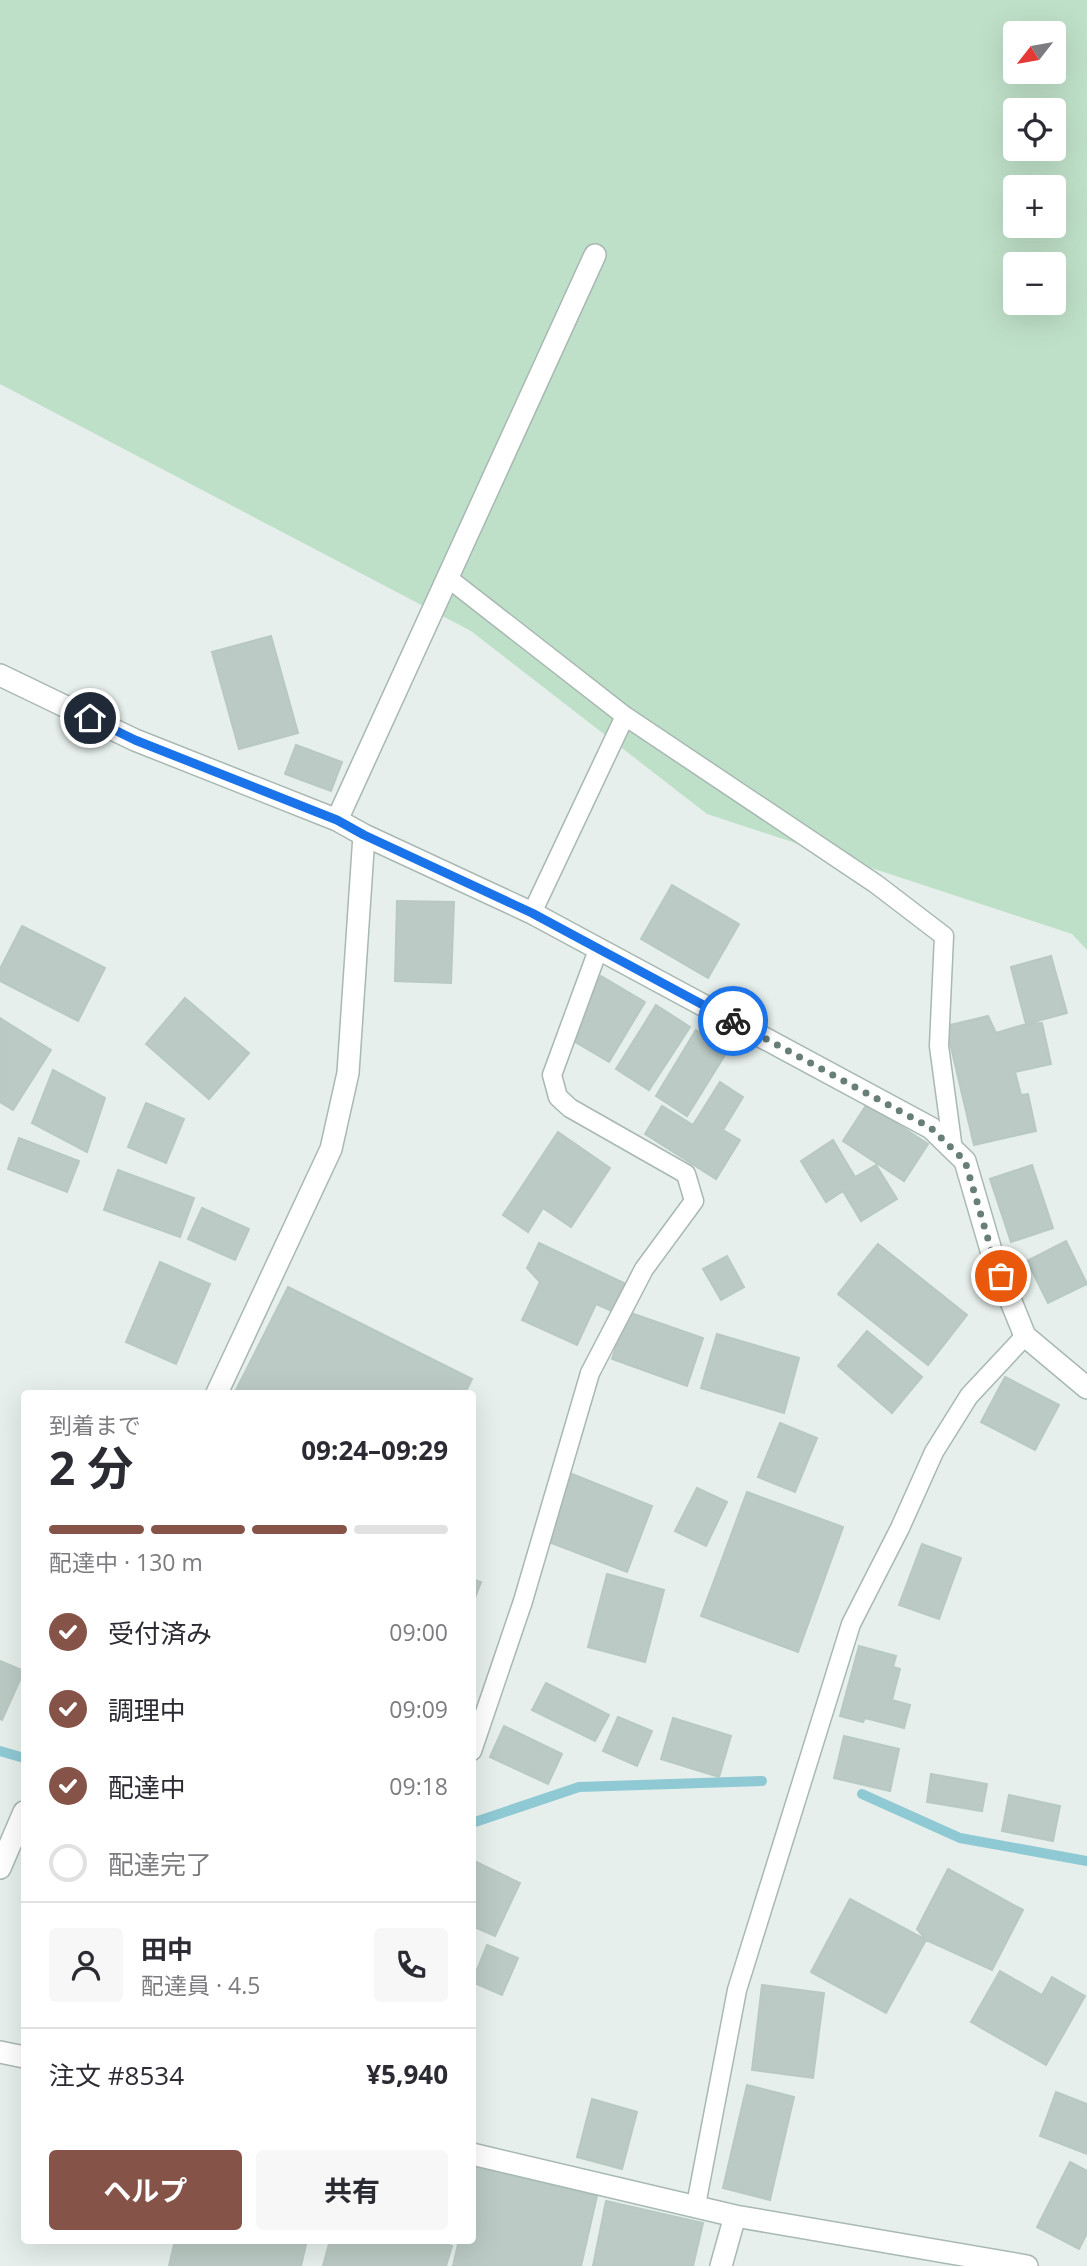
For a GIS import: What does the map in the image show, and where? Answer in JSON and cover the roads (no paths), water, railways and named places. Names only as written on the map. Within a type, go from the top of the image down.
[{"type":"street","points":[[337,820],[595,255]]},
{"type":"street","points":[[0,675],[135,740],[337,820],[532,913],[931,1128],[965,1161],[993,1256],[1025,1336],[1087,1388]]},
{"type":"street","points":[[218,1390],[331,1149],[348,1073],[364,835]]},
{"type":"street","points":[[0,1868],[21,1819]]},
{"type":"street","points":[[0,2052],[21,2056]]},
{"type":"street","points":[[476,2155],[736,2216],[1027,2266]]},
{"type":"street","points":[[721,2266],[736,2216]]},
{"type":"lane","points":[[448,578],[625,716],[876,884],[944,936],[939,1046],[953,1150]]},
{"type":"lane","points":[[532,913],[625,716]]},
{"type":"lane","points":[[476,1739],[523,1601],[590,1373],[644,1269],[694,1201],[686,1174],[570,1108],[558,1097],[552,1075],[598,950]]},
{"type":"lane","points":[[696,2205],[737,1990],[851,1624],[900,1528],[934,1452],[969,1396],[1025,1336]]},
{"type":"waterway","points":[[0,1751],[21,1757]]},
{"type":"waterway","points":[[476,1822],[579,1787],[762,1781]]},
{"type":"waterway","points":[[862,1794],[960,1838],[1087,1861]]}]
